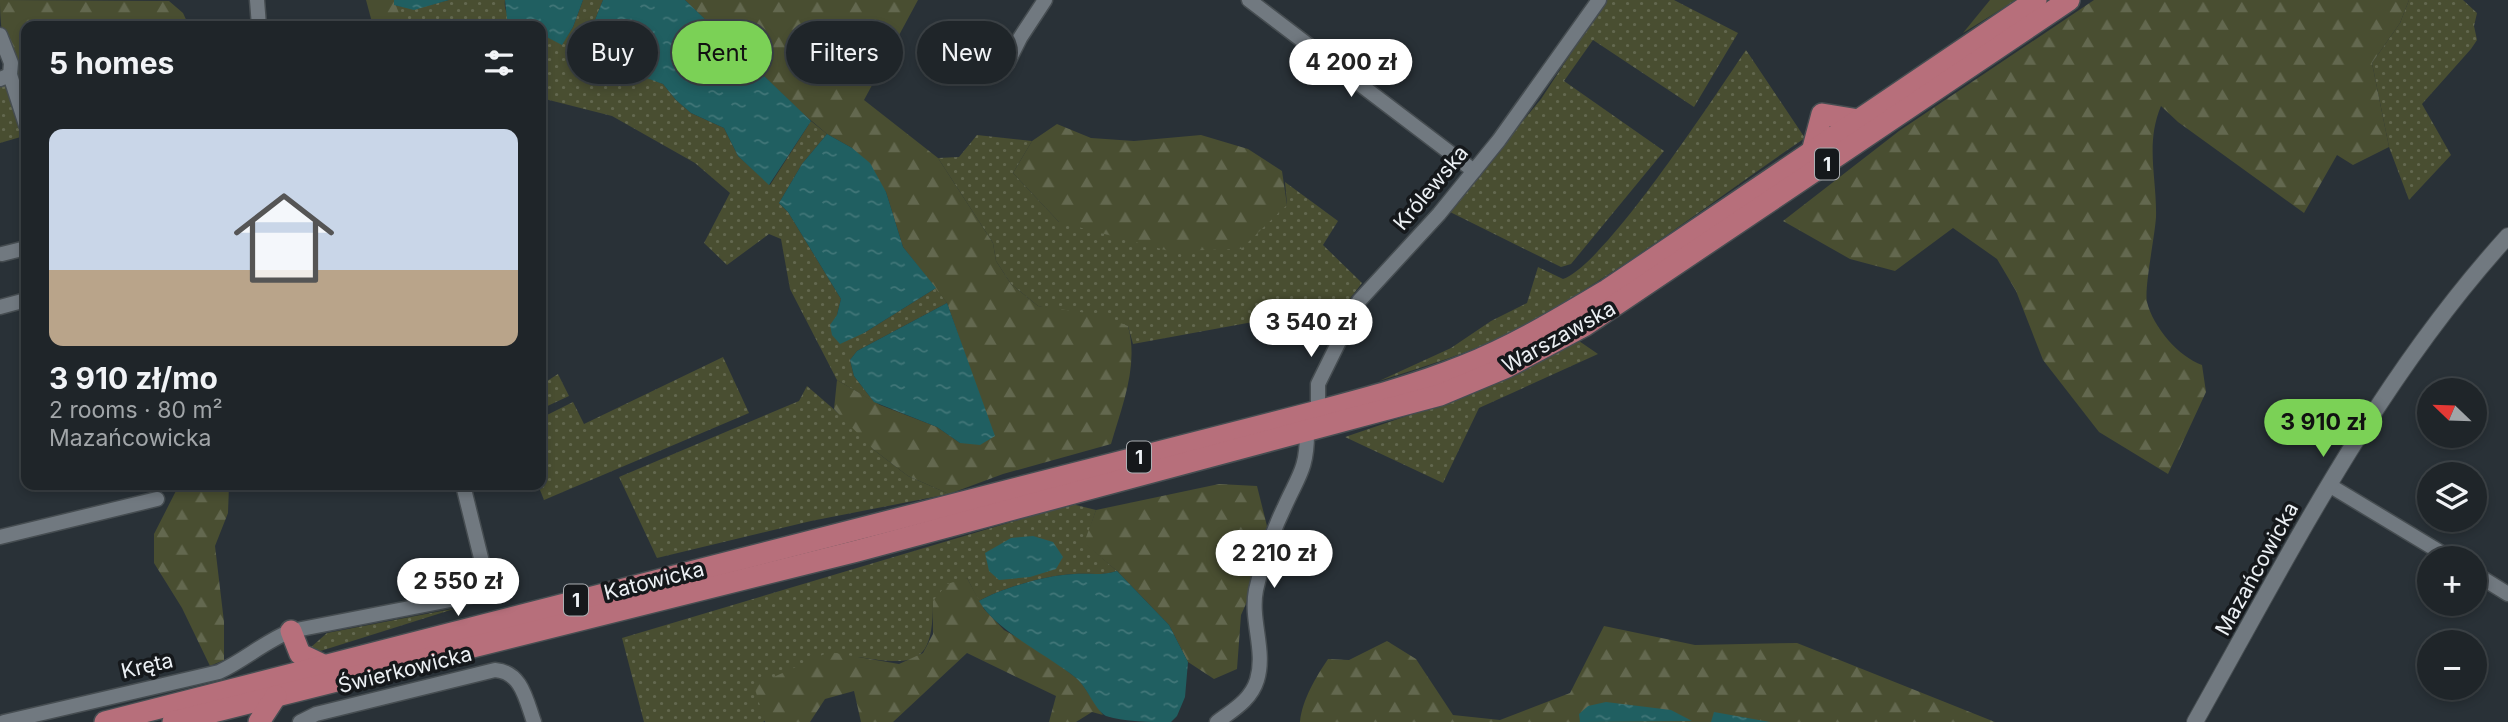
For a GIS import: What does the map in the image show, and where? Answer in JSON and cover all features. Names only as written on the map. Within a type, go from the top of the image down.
[{"type":"main road","name":"Warszawska","points":[[959,503],[1389,392],[1464,366],[1537,331],[1607,290],[1812,152],[1822,114],[1859,120],[2036,0]]},
{"type":"main road","name":"Warszawska","points":[[977,519],[1307,433],[1440,395],[1546,348],[1646,286],[2069,0]]},
{"type":"main road","name":"Katowicka","points":[[105,722],[959,503]]},
{"type":"main road","name":"Katowicka","points":[[173,722],[977,519]]},
{"type":"main road","points":[[291,631],[300,654],[325,666]]},
{"type":"main road","points":[[232,708],[259,722],[276,696]]},
{"type":"street","points":[[257,0],[259,21]]},
{"type":"street","points":[[1016,49],[1045,0]]},
{"type":"street","points":[[1249,0],[1474,171]]},
{"type":"street","name":"Królewska","points":[[1318,411],[1318,384],[1359,301],[1474,171],[1534,95],[1599,0]]},
{"type":"street","points":[[0,35],[11,63],[5,77],[21,114]]},
{"type":"street","name":"Mazańcowicka","points":[[2195,722],[2329,485],[2404,365],[2505,245]]},
{"type":"street","points":[[2,254],[21,248]]},
{"type":"street","points":[[0,307],[21,301]]},
{"type":"street","points":[[1217,722],[1250,697],[1258,680],[1260,662],[1253,616],[1256,590],[1283,508],[1307,459],[1307,433]]},
{"type":"street","points":[[2329,485],[2430,546]]},
{"type":"street","points":[[291,631],[462,599],[479,590],[484,570],[464,490]]},
{"type":"street","points":[[0,537],[157,499]]},
{"type":"street","points":[[2487,581],[2508,594]]},
{"type":"street","name":"Kręta","points":[[4,722],[219,672],[247,657],[270,640],[291,631]]},
{"type":"street","name":"Świerkowicka","points":[[300,722],[306,716],[495,670],[505,671],[519,683],[534,722]]},
{"type":"green space","points":[[0,0],[169,1],[183,13],[187,21],[21,21],[21,77],[12,66],[4,45]]},
{"type":"green space","points":[[366,0],[394,0],[402,21],[372,21]]},
{"type":"green space","points":[[449,0],[505,0],[505,9],[513,21],[402,21],[394,5],[414,9]]},
{"type":"green space","points":[[583,0],[603,0],[595,21],[575,21]]},
{"type":"green space","points":[[685,0],[918,0],[903,28],[903,21],[786,21],[786,84],[873,84],[864,100],[938,158],[993,243],[996,261],[1011,284],[1038,306],[1101,315],[1128,326],[1132,356],[1130,370],[1111,444],[1003,474],[949,494],[908,476],[874,450],[834,409],[837,380],[880,405],[937,427],[960,443],[983,406],[947,303],[903,247],[886,192],[852,148],[827,134],[772,84],[772,21],[707,21]]},
{"type":"green space","points":[[1606,0],[1674,0],[1738,33],[1694,107],[1593,40],[1564,81],[1664,151],[1571,264],[1561,267],[1448,211],[1541,99]]},
{"type":"green space","points":[[1990,0],[2016,0],[1963,33]]},
{"type":"green space","points":[[2094,0],[2409,0],[2400,23],[2372,63],[2389,147],[2353,165],[2337,155],[2304,213],[2178,122],[2161,106],[2156,120],[2153,148],[2156,217],[2147,302],[2150,312],[2168,340],[2193,361],[2202,365],[2206,392],[2168,474],[2099,432],[2043,360],[2016,291],[1997,259],[1953,228],[1895,271],[1850,259],[1783,221],[1899,131]]},
{"type":"green space","points":[[2409,0],[2463,0],[2477,13],[2474,26],[2477,40],[2422,104],[2451,155],[2409,200],[2389,147],[2372,63],[2400,23]]},
{"type":"green space","points":[[546,36],[562,44],[567,36],[567,84],[663,84],[691,113],[724,128],[738,156],[770,185],[811,121],[827,134],[802,164],[779,203],[788,212],[841,299],[837,315],[864,333],[936,288],[947,303],[857,351],[850,360],[854,376],[874,402],[837,380],[790,289],[781,239],[769,234],[727,265],[704,243],[730,193],[695,163],[612,116],[546,99]]},
{"type":"green space","points":[[1746,50],[1805,138],[1626,263],[1553,309],[1482,346],[1379,381],[1451,348],[1491,321],[1527,303],[1538,267],[1563,279],[1582,267],[1605,244],[1659,176]]},
{"type":"green space","points":[[7,81],[21,126],[21,137],[0,143],[0,84]]},
{"type":"green space","points":[[1057,124],[1091,138],[1134,141],[1201,135],[1248,149],[1282,171],[1287,205],[1241,249],[1169,251],[1059,222],[1013,173],[1032,141]]},
{"type":"green space","points":[[977,135],[1032,141],[1013,173],[1059,222],[1287,205],[1285,182],[1338,221],[1323,245],[1362,283],[1345,305],[1133,344],[1128,326],[1038,306],[1011,284],[996,261],[993,243],[938,158],[959,157]]},
{"type":"green space","points":[[1579,341],[1598,354],[1479,408],[1443,483],[1345,437],[1477,392]]},
{"type":"green space","points":[[723,357],[749,413],[544,500],[540,490],[546,490],[546,416],[573,402],[584,424]]},
{"type":"green space","points":[[558,374],[569,396],[546,407],[546,382]]},
{"type":"green space","points":[[807,386],[852,425],[874,450],[908,476],[949,494],[811,521],[657,558],[619,477],[799,401]]},
{"type":"green space","points":[[1219,484],[1257,486],[1267,526],[1263,566],[1241,615],[1237,669],[1214,679],[1188,662],[1169,625],[1117,571],[1084,543],[1096,510]]},
{"type":"green space","points":[[176,490],[229,490],[228,513],[215,546],[224,622],[224,660],[210,666],[182,608],[154,563],[154,534]]},
{"type":"green space","points":[[1072,504],[1096,510],[1085,543],[1117,571],[1063,575],[1038,580],[1000,591],[979,601],[967,578],[933,602],[929,638],[917,656],[894,661],[858,657],[763,722],[644,722],[622,638]]},
{"type":"green space","points":[[967,578],[984,609],[1004,630],[1040,650],[1080,681],[1103,715],[1092,712],[1076,722],[1049,722],[1056,696],[967,653],[893,722],[861,722],[854,691],[825,699],[810,722],[765,722],[754,686],[829,652],[899,664],[923,653],[933,634],[933,601],[947,584]]},
{"type":"green space","points":[[457,608],[311,654],[310,648],[327,633]]},
{"type":"green space","points":[[1604,626],[1695,645],[1797,643],[1995,722],[1300,722],[1314,681],[1328,659],[1349,660],[1387,641],[1416,659],[1453,715],[1500,720],[1570,693]]},
{"type":"water","points":[[394,0],[449,0],[414,10],[394,5]]},
{"type":"water","points":[[505,0],[583,0],[575,21],[567,21],[567,37],[562,45],[546,37],[546,21],[507,19]]},
{"type":"water","points":[[603,0],[685,0],[707,21],[672,21],[672,84],[772,84],[811,121],[769,185],[738,156],[724,128],[691,113],[658,82],[658,21],[595,21]]},
{"type":"water","points":[[827,134],[852,148],[870,163],[886,192],[903,247],[936,288],[864,333],[840,344],[832,335],[830,325],[837,315],[841,299],[788,212],[779,203],[802,164]]},
{"type":"water","points":[[947,303],[995,436],[980,445],[960,443],[937,427],[874,402],[854,376],[850,360],[857,351]]},
{"type":"water","points":[[1033,536],[1053,542],[1063,557],[1056,569],[1030,577],[999,580],[989,571],[985,553],[1011,538]]},
{"type":"water","points":[[1117,571],[1169,625],[1188,662],[1185,697],[1177,716],[1171,722],[1129,721],[1106,716],[1076,678],[997,622],[979,601],[1000,591],[1038,580],[1063,575]]},
{"type":"water","points":[[1606,702],[1671,710],[1692,721],[1580,722],[1579,714],[1588,706]]},
{"type":"water","points":[[1714,712],[1770,722],[1711,722]]}]
